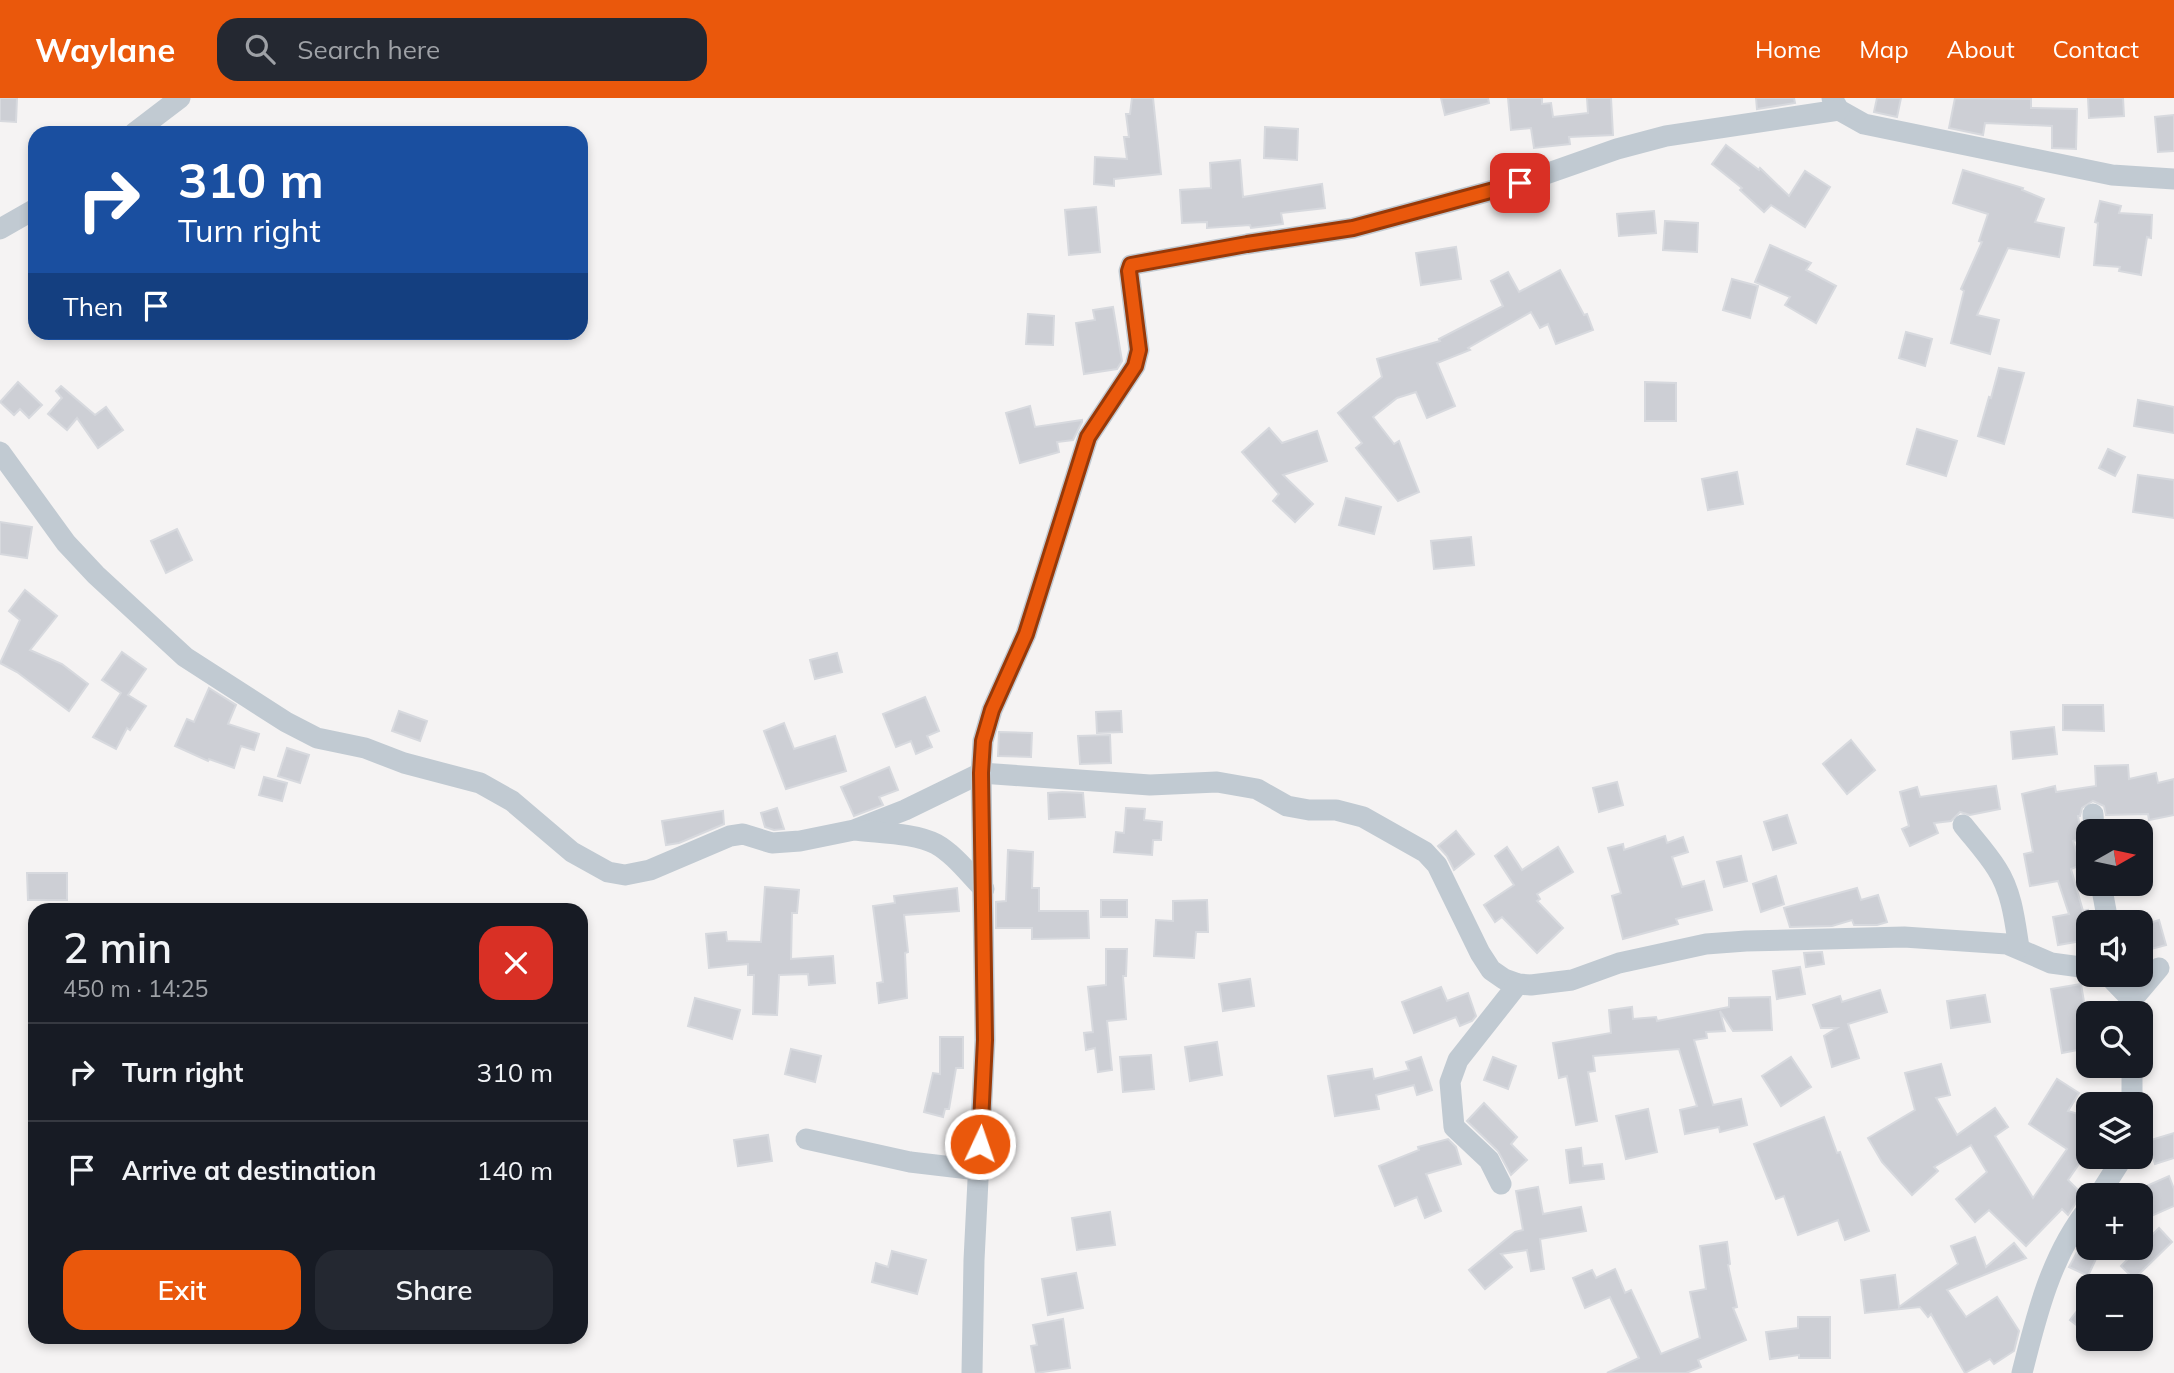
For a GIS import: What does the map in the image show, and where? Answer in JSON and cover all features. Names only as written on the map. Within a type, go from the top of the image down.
[{"type":"street","points":[[143,126],[180,98]]},
{"type":"street","points":[[972,1373],[985,1040],[981,773],[983,741],[992,710],[1026,634],[1088,437],[1135,366],[1139,350],[1129,271],[1131,265],[1353,228],[1520,183],[1617,149],[1666,136],[1836,104],[1864,124],[1902,133],[2112,175],[2174,179]]},
{"type":"street","points":[[0,229],[28,213]]},
{"type":"street","points":[[0,452],[66,543],[96,575],[184,657],[286,722],[317,738],[365,748],[480,783],[512,801],[572,852],[608,872],[625,875],[650,870],[730,836],[743,834],[772,843],[800,841],[853,830],[905,810],[981,773],[1150,785],[1217,782],[1257,789],[1287,806],[1309,810],[1336,810],[1363,817],[1425,852],[1437,865],[1491,970],[1518,984],[1572,980],[1591,971],[1631,960],[1706,944],[1746,941],[1904,937],[2007,944],[2051,963],[2076,966]]},
{"type":"street","points":[[1963,825],[1997,868],[2006,885],[2019,948]]},
{"type":"street","points":[[853,830],[935,843],[984,889]]},
{"type":"street","points":[[2136,1001],[2158,968]]},
{"type":"street","points":[[1501,1184],[1489,1160],[1454,1127],[1450,1082],[1458,1060],[1518,984]]},
{"type":"street","points":[[806,1139],[910,1162],[978,1170]]},
{"type":"street","points":[[2021,1373],[2054,1265],[2076,1224]]},
{"type":"building","points":[[0,98],[17,98],[16,122],[0,121]]},
{"type":"building","points":[[1132,98],[1153,98],[1161,174],[1114,179],[1114,186],[1094,184],[1095,157],[1127,159],[1124,137],[1129,137],[1126,114],[1130,114]]},
{"type":"building","points":[[1441,98],[1488,98],[1489,103],[1445,115]]},
{"type":"building","points":[[1508,98],[1542,98],[1542,104],[1551,103],[1553,117],[1588,113],[1587,98],[1611,98],[1613,135],[1569,137],[1570,144],[1534,148],[1531,128],[1511,130]]},
{"type":"building","points":[[1756,98],[1794,98],[1795,103],[1757,109]]},
{"type":"building","points":[[1877,98],[1901,98],[1897,117],[1874,112]]},
{"type":"building","points":[[1955,98],[2031,99],[2031,108],[2077,109],[2076,149],[2052,148],[2052,126],[1985,123],[1983,135],[1949,128]]},
{"type":"building","points":[[2088,98],[2123,98],[2124,116],[2089,118]]},
{"type":"building","points":[[2174,115],[2174,151],[2158,152],[2155,117]]},
{"type":"building","points":[[1265,127],[1298,129],[1297,160],[1264,158]]},
{"type":"building","points":[[1726,145],[1759,170],[1760,168],[1789,196],[1805,171],[1830,187],[1805,227],[1771,205],[1764,212],[1740,190],[1742,188],[1712,164]]},
{"type":"building","points":[[1240,160],[1243,197],[1322,184],[1325,208],[1281,213],[1283,224],[1251,228],[1250,225],[1207,228],[1207,222],[1182,223],[1180,190],[1211,188],[1210,163]]},
{"type":"building","points":[[1963,170],[2023,188],[2022,190],[2044,199],[2035,222],[2064,228],[2059,257],[2008,248],[1977,315],[1999,320],[1990,354],[1951,343],[1964,291],[1961,289],[1982,242],[1979,241],[1988,214],[1953,203]]},
{"type":"building","points":[[2100,201],[2121,206],[2119,213],[2152,215],[2151,238],[2147,237],[2141,275],[2119,271],[2120,267],[2094,265],[2098,223],[2095,222]]},
{"type":"building","points":[[1096,207],[1100,252],[1069,255],[1065,210]]},
{"type":"building","points":[[1654,211],[1656,233],[1619,236],[1617,214]]},
{"type":"building","points":[[1665,221],[1698,223],[1697,252],[1663,250]]},
{"type":"building","points":[[1770,245],[1811,263],[1806,270],[1836,286],[1816,323],[1785,305],[1790,297],[1755,282]]},
{"type":"building","points":[[1456,247],[1461,279],[1421,285],[1416,253]]},
{"type":"building","points":[[1560,270],[1584,315],[1587,314],[1593,330],[1556,344],[1548,324],[1540,328],[1531,312],[1468,348],[1470,350],[1437,363],[1455,406],[1427,418],[1416,392],[1397,398],[1373,417],[1394,444],[1399,441],[1419,492],[1398,501],[1356,448],[1362,443],[1338,413],[1382,377],[1377,359],[1440,341],[1439,339],[1503,306],[1491,281],[1508,272],[1519,292]]},
{"type":"building","points":[[1732,279],[1758,286],[1750,318],[1723,310]]},
{"type":"building","points":[[1113,307],[1122,361],[1117,369],[1084,374],[1076,323],[1095,320],[1093,310]]},
{"type":"building","points":[[1028,314],[1054,316],[1053,345],[1026,344]]},
{"type":"building","points":[[1906,332],[1932,339],[1925,366],[1899,358]]},
{"type":"building","points":[[1999,368],[2024,373],[2004,444],[1978,436]]},
{"type":"building","points":[[18,382],[42,405],[29,418],[20,409],[14,415],[0,402]]},
{"type":"building","points":[[1645,382],[1676,383],[1676,421],[1645,421]]},
{"type":"building","points":[[61,386],[95,415],[106,407],[123,430],[98,448],[77,418],[67,430],[48,414],[62,398],[56,391]]},
{"type":"building","points":[[2138,400],[2174,407],[2174,433],[2134,426]]},
{"type":"building","points":[[1030,406],[1035,427],[1082,422],[1073,440],[1057,442],[1059,452],[1020,463],[1006,413]]},
{"type":"building","points":[[1269,428],[1282,443],[1317,431],[1327,461],[1283,475],[1313,504],[1295,522],[1273,501],[1279,494],[1242,452]]},
{"type":"building","points":[[1917,429],[1957,441],[1946,476],[1907,464]]},
{"type":"building","points":[[2108,449],[2125,457],[2115,476],[2099,468]]},
{"type":"building","points":[[1737,472],[1743,504],[1708,510],[1702,479]]},
{"type":"building","points":[[2138,475],[2174,480],[2174,518],[2133,512]]},
{"type":"building","points":[[1346,498],[1381,507],[1374,534],[1339,525]]},
{"type":"building","points":[[0,522],[32,527],[27,558],[0,554]]},
{"type":"building","points":[[177,529],[192,560],[166,573],[151,541]]},
{"type":"building","points":[[1471,537],[1474,565],[1434,569],[1431,541]]},
{"type":"building","points":[[25,590],[57,616],[30,650],[62,664],[88,684],[69,711],[17,672],[0,663],[20,620],[9,611]]},
{"type":"building","points":[[122,652],[146,669],[128,695],[146,706],[130,730],[127,728],[116,749],[93,737],[121,693],[102,680]]},
{"type":"building","points":[[837,653],[842,672],[815,679],[810,660]]},
{"type":"building","points":[[209,688],[236,705],[228,724],[259,734],[254,750],[241,746],[234,768],[209,759],[208,761],[175,746],[187,719],[194,722]]},
{"type":"building","points":[[925,697],[939,731],[927,736],[932,747],[916,754],[911,741],[896,747],[883,714]]},
{"type":"building","points":[[2063,705],[2103,705],[2104,731],[2063,730]]},
{"type":"building","points":[[399,711],[427,721],[420,741],[392,731]]},
{"type":"building","points":[[1121,711],[1122,732],[1097,733],[1096,712]]},
{"type":"building","points":[[784,723],[794,749],[835,736],[846,771],[786,789],[764,731]]},
{"type":"building","points":[[2054,727],[2057,754],[2013,759],[2011,732]]},
{"type":"building","points":[[999,732],[1032,733],[1031,757],[998,756]]},
{"type":"building","points":[[1110,735],[1111,763],[1080,764],[1078,736]]},
{"type":"building","points":[[1851,740],[1875,770],[1847,794],[1823,764]]},
{"type":"building","points":[[287,748],[309,755],[300,783],[278,776]]},
{"type":"building","points":[[2128,765],[2129,779],[2156,773],[2158,783],[2174,779],[2174,815],[2153,819],[2149,819],[2148,814],[2106,815],[2104,806],[2093,801],[2082,808],[2079,819],[2076,819],[2076,840],[2073,841],[2076,867],[2071,869],[2076,896],[2079,896],[2083,910],[2076,910],[2076,942],[2058,945],[2053,917],[2069,914],[2058,881],[2030,886],[2024,854],[2033,852],[2022,794],[2055,786],[2056,792],[2096,786],[2095,766]]},
{"type":"building","points":[[889,767],[898,790],[879,797],[883,805],[854,816],[841,787]]},
{"type":"building","points":[[264,777],[287,783],[282,801],[259,795]]},
{"type":"building","points":[[1617,782],[1623,805],[1599,812],[1593,788]]},
{"type":"building","points":[[1996,786],[2000,809],[1970,815],[1960,812],[1951,821],[1934,823],[1938,833],[1910,846],[1902,829],[1909,826],[1900,792],[1917,787],[1920,797]]},
{"type":"building","points":[[1048,793],[1083,793],[1085,817],[1049,819]]},
{"type":"building","points":[[777,808],[784,829],[765,827],[761,813]]},
{"type":"building","points":[[1126,808],[1145,809],[1144,820],[1162,822],[1161,840],[1153,840],[1152,855],[1114,852],[1116,832],[1124,833]]},
{"type":"building","points":[[723,811],[724,824],[679,843],[666,845],[662,821]]},
{"type":"building","points":[[1787,815],[1796,843],[1773,850],[1764,822]]},
{"type":"building","points":[[1456,831],[1474,854],[1454,870],[1438,846]]},
{"type":"building","points":[[1665,836],[1667,843],[1683,837],[1688,852],[1672,857],[1682,887],[1704,881],[1712,910],[1676,919],[1678,924],[1623,939],[1612,896],[1621,893],[1608,848],[1623,844],[1624,850]]},
{"type":"building","points":[[1507,847],[1522,870],[1558,847],[1573,872],[1537,894],[1540,899],[1537,901],[1563,928],[1537,953],[1502,917],[1495,922],[1484,905],[1514,885],[1495,856]]},
{"type":"building","points":[[1008,850],[1033,852],[1032,888],[1039,888],[1039,911],[1088,911],[1089,938],[1032,939],[1032,928],[996,928],[996,902],[1006,901]]},
{"type":"building","points":[[1741,856],[1747,881],[1724,887],[1717,862]]},
{"type":"building","points":[[27,873],[67,873],[67,900],[28,900]]},
{"type":"building","points":[[1776,876],[1784,904],[1761,912],[1753,884]]},
{"type":"building","points":[[765,887],[799,890],[797,913],[792,913],[791,959],[833,956],[835,983],[809,985],[808,974],[779,975],[777,1015],[753,1014],[754,975],[748,975],[748,964],[709,968],[706,934],[726,932],[727,941],[761,942]]},
{"type":"building","points":[[957,888],[959,911],[904,915],[908,952],[905,953],[907,998],[879,1003],[877,983],[883,982],[873,906],[895,903],[894,896]]},
{"type":"building","points":[[1857,888],[1861,900],[1878,895],[1887,922],[1854,925],[1852,920],[1832,926],[1790,927],[1784,908]]},
{"type":"building","points":[[1101,900],[1127,900],[1127,917],[1101,917]]},
{"type":"building","points":[[1207,900],[1208,932],[1196,932],[1194,958],[1154,956],[1156,920],[1173,921],[1173,901]]},
{"type":"building","points":[[2159,920],[2166,945],[2153,948],[2153,922]]},
{"type":"building","points":[[1106,949],[1127,949],[1126,976],[1123,976],[1126,1019],[1107,1021],[1112,1070],[1098,1072],[1095,1048],[1086,1050],[1084,1033],[1093,1032],[1088,987],[1106,985]]},
{"type":"building","points":[[1822,952],[1824,964],[1806,967],[1804,953]]},
{"type":"building","points":[[1800,967],[1805,994],[1777,999],[1773,971]]},
{"type":"building","points":[[1250,979],[1254,1006],[1223,1011],[1219,984]]},
{"type":"building","points":[[2076,985],[2082,987],[2084,1001],[2076,1001],[2076,1050],[2062,1053],[2051,989]]},
{"type":"building","points":[[1441,987],[1447,1001],[1468,993],[1476,1016],[1472,1021],[1460,1026],[1456,1017],[1414,1033],[1402,1002]]},
{"type":"building","points":[[1880,990],[1887,1012],[1848,1024],[1859,1058],[1832,1067],[1824,1036],[1837,1028],[1821,1028],[1813,1005],[1840,996],[1842,1002]]},
{"type":"building","points":[[1985,995],[1990,1022],[1951,1028],[1947,1001]]},
{"type":"building","points":[[1770,997],[1772,1030],[1733,1031],[1720,1011],[1725,1031],[1706,1032],[1707,1038],[1694,1040],[1713,1105],[1741,1099],[1747,1125],[1720,1132],[1719,1127],[1685,1134],[1680,1110],[1697,1106],[1679,1049],[1593,1056],[1595,1071],[1588,1072],[1597,1121],[1576,1125],[1567,1076],[1559,1078],[1553,1043],[1611,1033],[1609,1010],[1632,1007],[1633,1019],[1656,1017],[1657,1021],[1729,1007],[1729,998]]},
{"type":"building","points":[[695,998],[740,1010],[732,1039],[688,1026]]},
{"type":"building","points":[[940,1037],[963,1037],[963,1068],[956,1068],[949,1109],[945,1109],[943,1117],[924,1112],[933,1073],[940,1074]]},
{"type":"building","points":[[1217,1042],[1222,1075],[1190,1081],[1185,1047]]},
{"type":"building","points":[[791,1049],[821,1056],[815,1082],[785,1074]]},
{"type":"building","points":[[1151,1055],[1154,1089],[1123,1092],[1120,1057]]},
{"type":"building","points":[[1421,1057],[1432,1090],[1417,1095],[1414,1085],[1376,1095],[1379,1109],[1335,1116],[1328,1076],[1372,1069],[1374,1079],[1409,1070],[1406,1062]]},
{"type":"building","points":[[1493,1057],[1516,1066],[1508,1089],[1484,1080]]},
{"type":"building","points":[[1791,1057],[1811,1087],[1781,1106],[1762,1076]]},
{"type":"building","points":[[1941,1064],[1950,1095],[1936,1098],[1957,1135],[1995,1108],[2008,1127],[1995,1136],[2033,1198],[2067,1149],[2029,1124],[2057,1079],[2077,1092],[2068,1111],[2076,1113],[2076,1168],[2068,1180],[2076,1188],[2076,1203],[2068,1215],[2062,1209],[2026,1246],[1989,1210],[1975,1222],[1956,1199],[1987,1172],[1971,1145],[1934,1167],[1938,1171],[1912,1195],[1882,1162],[1868,1138],[1915,1110],[1905,1073]]},
{"type":"building","points":[[1484,1103],[1517,1137],[1511,1144],[1527,1160],[1511,1175],[1498,1151],[1467,1121]]},
{"type":"building","points":[[1648,1109],[1657,1152],[1626,1159],[1616,1116]]},
{"type":"building","points":[[1824,1117],[1869,1231],[1845,1240],[1838,1220],[1798,1235],[1784,1196],[1776,1199],[1754,1144]]},
{"type":"building","points":[[2174,1133],[2174,1158],[2155,1164],[2153,1139]]},
{"type":"building","points":[[768,1135],[772,1161],[738,1166],[734,1140]]},
{"type":"building","points":[[1448,1139],[1456,1147],[1461,1164],[1426,1174],[1441,1211],[1425,1218],[1417,1197],[1395,1206],[1379,1166],[1419,1150],[1418,1147]]},
{"type":"building","points":[[1581,1148],[1583,1166],[1602,1164],[1604,1179],[1570,1183],[1566,1150]]},
{"type":"building","points":[[2169,1176],[2174,1189],[2174,1206],[2153,1215],[2153,1183]]},
{"type":"building","points":[[1538,1187],[1543,1214],[1581,1207],[1586,1231],[1540,1239],[1544,1269],[1531,1271],[1527,1250],[1501,1254],[1512,1267],[1485,1289],[1469,1270],[1515,1232],[1523,1230],[1516,1191]]},
{"type":"building","points":[[1110,1212],[1115,1245],[1077,1250],[1072,1218]]},
{"type":"building","points":[[2159,1228],[2172,1242],[2139,1274],[2129,1274],[2121,1266],[2127,1260],[2153,1260],[2153,1234]]},
{"type":"building","points":[[1975,1237],[1986,1267],[2014,1243],[2026,1258],[1947,1290],[1966,1317],[1997,1297],[2019,1331],[2014,1351],[1994,1364],[1990,1359],[1965,1373],[1931,1314],[1928,1317],[1920,1307],[1865,1313],[1861,1280],[1895,1275],[1899,1307],[1958,1264],[1951,1246]]},
{"type":"building","points":[[1727,1242],[1728,1265],[1737,1307],[1733,1308],[1746,1340],[1698,1360],[1701,1367],[1686,1373],[1607,1373],[1639,1358],[1610,1297],[1585,1308],[1573,1278],[1592,1270],[1596,1278],[1615,1269],[1625,1293],[1631,1290],[1661,1354],[1700,1338],[1690,1292],[1706,1289],[1700,1246]]},
{"type":"building","points":[[892,1251],[926,1260],[917,1294],[872,1282],[876,1263],[888,1267]]},
{"type":"building","points":[[2076,1254],[2076,1260],[2095,1260],[2089,1274],[2069,1267]]},
{"type":"building","points":[[1076,1273],[1083,1308],[1048,1315],[1042,1279]]},
{"type":"building","points":[[2076,1312],[2076,1325],[2070,1320]]},
{"type":"building","points":[[1798,1317],[1830,1317],[1830,1358],[1799,1358],[1799,1355],[1770,1359],[1766,1332],[1798,1328]]},
{"type":"building","points":[[1063,1319],[1070,1368],[1036,1373],[1031,1346],[1037,1345],[1033,1325]]},
{"type":"route","points":[[980,1144],[985,1040],[981,773],[983,741],[992,710],[1026,634],[1088,437],[1135,366],[1139,350],[1129,271],[1131,265],[1353,228],[1520,183]]}]
